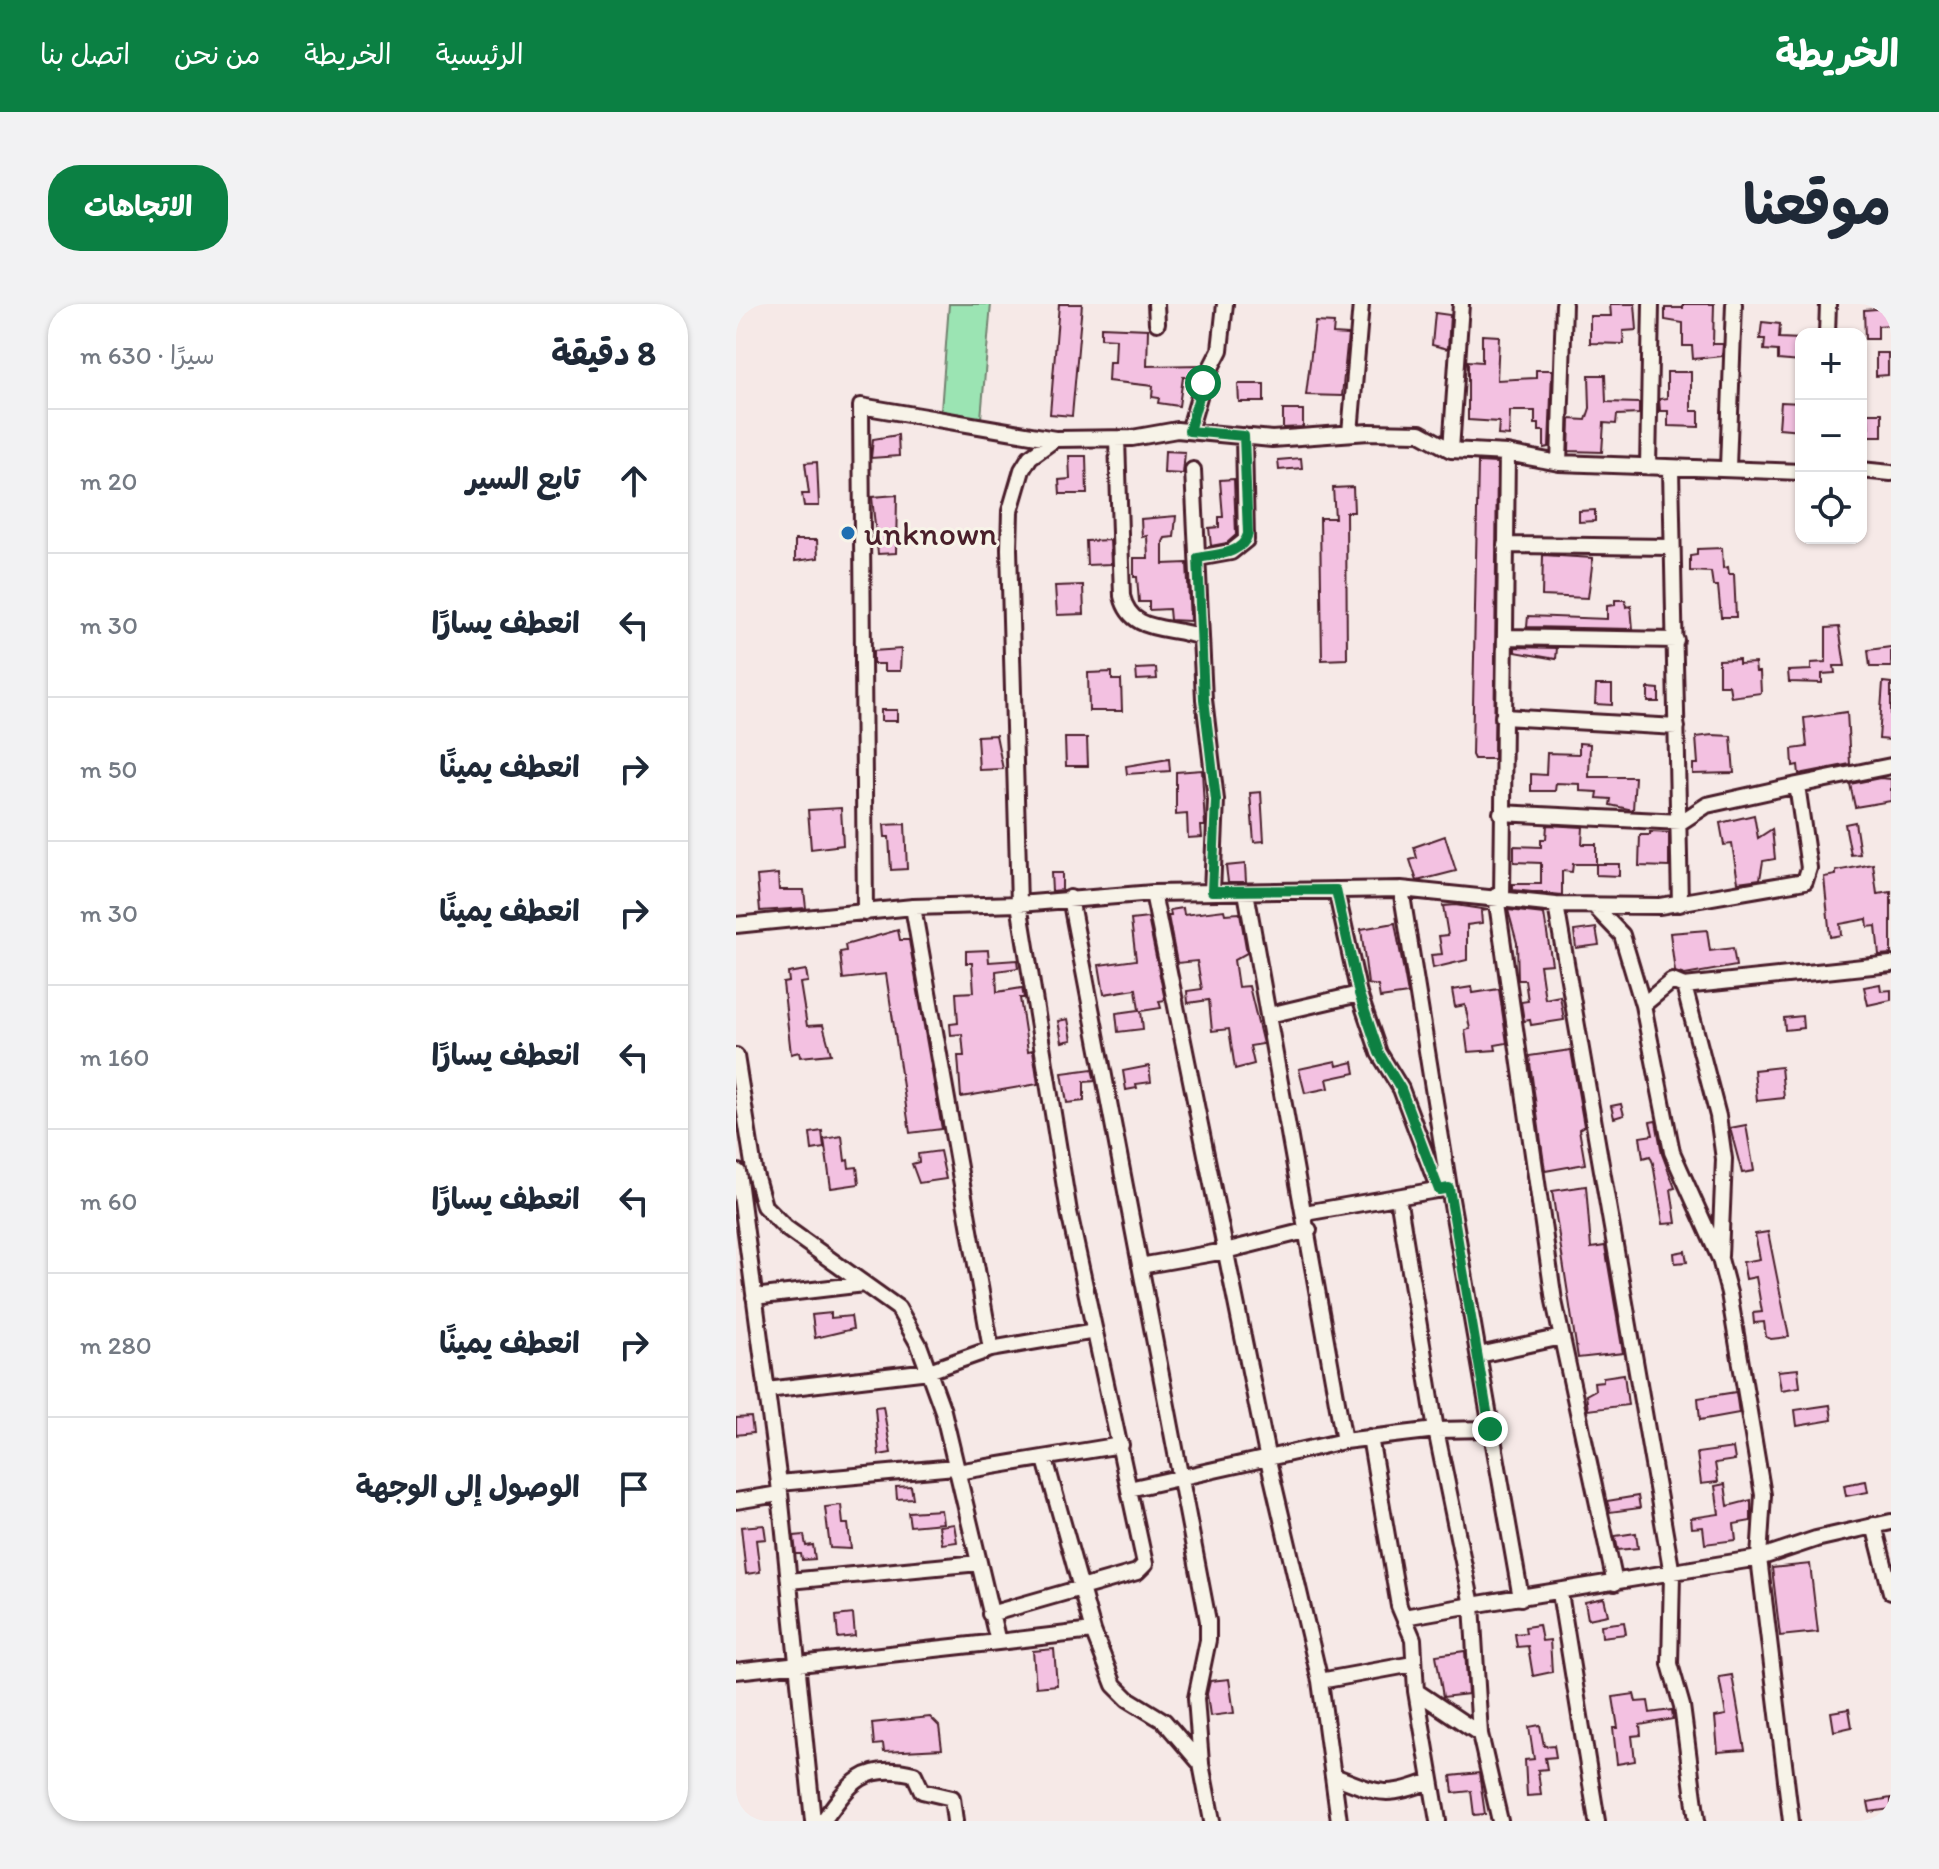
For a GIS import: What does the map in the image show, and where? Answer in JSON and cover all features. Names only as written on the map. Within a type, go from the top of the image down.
[{"type":"street","points":[[1156,304],[1157,323]]},
{"type":"street","points":[[1189,431],[1203,383],[1220,350],[1225,304]]},
{"type":"street","points":[[1350,433],[1361,304]]},
{"type":"street","points":[[1451,450],[1461,304]]},
{"type":"street","points":[[1559,463],[1564,304]]},
{"type":"street","points":[[1648,467],[1651,304]]},
{"type":"street","points":[[1728,467],[1734,304]]},
{"type":"street","points":[[1827,328],[1828,304]]},
{"type":"street","points":[[865,913],[861,406],[1055,439],[1117,439],[1162,431],[1272,439],[1350,433],[1420,433],[1451,450],[1507,453],[1559,463],[1795,472]]},
{"type":"street","points":[[1198,558],[1231,552],[1246,540],[1244,436]]},
{"type":"street","points":[[990,1614],[1143,1569],[1121,1445],[1069,1212],[1019,904],[1010,511],[1030,457],[1055,439]]},
{"type":"street","points":[[1117,439],[1122,596],[1126,613],[1138,623],[1178,628],[1201,637]]},
{"type":"street","points":[[1507,453],[1499,897],[1562,1337],[1615,1583]]},
{"type":"street","points":[[1671,469],[1681,822],[1680,904]]},
{"type":"street","points":[[1193,470],[1201,637],[1216,800],[1212,891]]},
{"type":"street","points":[[1867,471],[1891,473]]},
{"type":"street","points":[[1505,545],[1671,547]]},
{"type":"street","points":[[1506,637],[1676,640]]},
{"type":"street","points":[[1503,717],[1677,727]]},
{"type":"street","points":[[1501,813],[1681,822],[1707,805],[1891,766]]},
{"type":"street","points":[[736,925],[913,907],[1019,904],[1070,898],[1212,891],[1401,889],[1556,905],[1680,904],[1805,881],[1809,868],[1797,785]]},
{"type":"street","points":[[1401,889],[1444,1189],[1479,1355],[1521,1598]]},
{"type":"street","points":[[1336,890],[1359,994],[1379,1053],[1401,1089],[1444,1189]]},
{"type":"street","points":[[1246,892],[1309,1230],[1321,1326],[1344,1441]]},
{"type":"street","points":[[1153,893],[1268,1460],[1320,1681],[1339,1821]]},
{"type":"street","points":[[1070,898],[1208,1621],[1208,1640],[1196,1698],[1201,1764],[1212,1821]]},
{"type":"street","points":[[1556,905],[1672,1574],[1674,1595],[1669,1629],[1670,1664],[1682,1706],[1697,1821]]},
{"type":"street","points":[[913,907],[991,1349]]},
{"type":"street","points":[[1595,907],[1622,935],[1627,961],[1643,1005],[1672,1152],[1720,1259],[1752,1416],[1763,1495],[1759,1558],[1791,1821]]},
{"type":"street","points":[[1643,1005],[1672,981],[1684,986],[1891,964]]},
{"type":"street","points":[[1684,986],[1718,1116],[1724,1159],[1720,1259]]},
{"type":"street","points":[[1269,1015],[1359,994]]},
{"type":"street","points":[[736,1056],[754,1170],[764,1206],[786,1228],[898,1308],[929,1371],[943,1411],[998,1642]]},
{"type":"street","points":[[754,1170],[737,1172],[779,1489],[813,1821]]},
{"type":"street","points":[[1305,1213],[1444,1189]]},
{"type":"street","points":[[1398,1197],[1436,1430],[1472,1605],[1480,1734],[1500,1821]]},
{"type":"street","points":[[1140,1266],[1225,1251],[1309,1230]]},
{"type":"street","points":[[754,1297],[864,1284]]},
{"type":"street","points":[[767,1390],[929,1371],[991,1349],[1095,1331]]},
{"type":"street","points":[[1479,1355],[1562,1337]]},
{"type":"street","points":[[1129,1489],[1344,1441],[1436,1430],[1490,1429]]},
{"type":"street","points":[[1370,1437],[1404,1617],[1413,1639],[1416,1691],[1438,1821]]},
{"type":"street","points":[[736,1501],[779,1489],[1045,1459],[1121,1445]]},
{"type":"street","points":[[1045,1459],[1093,1631],[1114,1685],[1128,1699],[1164,1721],[1201,1764]]},
{"type":"street","points":[[1404,1617],[1759,1558],[1891,1522]]},
{"type":"street","points":[[1874,1525],[1891,1592]]},
{"type":"street","points":[[789,1581],[979,1563]]},
{"type":"street","points":[[1560,1593],[1597,1821]]},
{"type":"street","points":[[736,1671],[1093,1631]]},
{"type":"street","points":[[1320,1681],[1413,1664]]},
{"type":"street","points":[[1416,1691],[1480,1734]]},
{"type":"street","points":[[823,1821],[850,1782],[887,1767],[914,1774],[922,1791],[952,1798],[955,1821]]},
{"type":"street","points":[[1334,1776],[1373,1791],[1397,1794],[1430,1781]]},
{"type":"green space","points":[[949,304],[991,304],[981,418],[936,411],[941,411]]},
{"type":"building","points":[[1059,304],[1082,304],[1072,416],[1050,414]]},
{"type":"building","points":[[1610,304],[1635,304],[1637,330],[1623,331],[1624,344],[1590,343],[1590,316],[1611,316]]},
{"type":"building","points":[[1683,304],[1714,304],[1713,344],[1723,344],[1722,356],[1693,359],[1692,346],[1683,346],[1683,323],[1665,320],[1665,308],[1683,308]]},
{"type":"building","points":[[1889,308],[1890,325],[1878,326],[1878,339],[1867,339],[1864,310]]},
{"type":"building","points":[[1435,313],[1450,315],[1448,349],[1432,345]]},
{"type":"building","points":[[1315,322],[1334,323],[1333,334],[1348,335],[1342,396],[1306,395]]},
{"type":"building","points":[[1762,322],[1780,324],[1779,338],[1795,339],[1795,361],[1778,360],[1778,351],[1764,350],[1765,339],[1760,339]]},
{"type":"building","points":[[1101,327],[1148,329],[1147,366],[1201,365],[1195,377],[1183,377],[1179,406],[1158,403],[1159,398],[1152,397],[1153,386],[1108,381],[1109,362],[1115,362],[1116,339],[1101,338]]},
{"type":"building","points":[[1482,335],[1499,336],[1497,380],[1536,378],[1536,370],[1552,370],[1549,447],[1544,448],[1544,431],[1539,431],[1539,424],[1535,424],[1535,411],[1510,411],[1509,436],[1498,435],[1499,422],[1468,420],[1468,361],[1482,362]]},
{"type":"building","points":[[1876,353],[1888,353],[1888,375],[1876,376]]},
{"type":"building","points":[[1667,372],[1691,372],[1691,411],[1699,411],[1699,427],[1668,426],[1668,411],[1660,411],[1659,399],[1667,398]]},
{"type":"building","points":[[1589,375],[1605,375],[1606,402],[1639,403],[1639,414],[1617,415],[1616,424],[1604,423],[1602,452],[1569,451],[1570,419],[1586,420],[1590,408]]},
{"type":"building","points":[[1238,384],[1264,384],[1264,402],[1239,402]]},
{"type":"building","points":[[1781,402],[1795,403],[1795,429],[1779,428]]},
{"type":"building","points":[[1283,410],[1303,410],[1303,427],[1283,428]]},
{"type":"building","points":[[1868,413],[1882,413],[1882,436],[1869,436]]},
{"type":"building","points":[[898,435],[899,456],[871,458],[873,439]]},
{"type":"building","points":[[1165,451],[1185,452],[1183,474],[1164,473]]},
{"type":"building","points":[[1069,456],[1086,456],[1087,494],[1060,494],[1059,480],[1070,479]]},
{"type":"building","points":[[1301,458],[1302,468],[1279,470],[1278,460]]},
{"type":"building","points":[[817,462],[819,506],[804,506],[802,494],[809,494],[805,463]]},
{"type":"building","points":[[1478,462],[1497,463],[1494,759],[1474,759],[1472,755]]},
{"type":"building","points":[[1234,479],[1236,535],[1227,543],[1211,546],[1209,528],[1219,527],[1219,517],[1223,517],[1220,480]]},
{"type":"building","points":[[1353,487],[1354,512],[1346,512],[1347,659],[1322,660],[1320,518],[1335,518],[1333,488]]},
{"type":"building","points":[[897,495],[896,553],[878,554],[872,497]]},
{"type":"building","points":[[1595,510],[1595,521],[1579,522],[1579,511]]},
{"type":"building","points":[[1176,516],[1174,537],[1165,538],[1163,542],[1163,564],[1187,563],[1190,621],[1170,620],[1169,609],[1149,610],[1149,602],[1139,602],[1137,577],[1134,577],[1134,558],[1148,558],[1147,536],[1142,537],[1141,519]]},
{"type":"building","points":[[795,540],[817,540],[818,558],[795,561]]},
{"type":"building","points":[[1110,540],[1111,564],[1087,565],[1086,541]]},
{"type":"building","points":[[1722,548],[1723,568],[1728,567],[1729,574],[1734,574],[1736,617],[1721,617],[1718,586],[1713,586],[1711,572],[1690,571],[1690,556],[1697,555],[1697,549]]},
{"type":"building","points":[[1543,555],[1593,558],[1588,598],[1542,596]]},
{"type":"building","points":[[1083,585],[1084,614],[1057,615],[1055,586]]},
{"type":"building","points":[[1615,600],[1625,600],[1626,607],[1631,606],[1633,629],[1527,627],[1528,616],[1607,619],[1607,606],[1615,605]]},
{"type":"building","points":[[1839,627],[1845,666],[1834,666],[1835,673],[1822,674],[1822,683],[1789,682],[1788,671],[1811,670],[1811,663],[1826,662],[1826,628]]},
{"type":"building","points":[[1515,647],[1557,648],[1556,659],[1515,652]]},
{"type":"building","points":[[1891,647],[1891,667],[1870,667],[1868,650]]},
{"type":"building","points":[[901,649],[900,671],[884,671],[884,664],[873,664],[873,651]]},
{"type":"building","points":[[1739,659],[1739,664],[1755,663],[1756,672],[1760,672],[1761,693],[1731,697],[1729,685],[1719,685],[1719,660]]},
{"type":"building","points":[[1156,668],[1157,679],[1137,680],[1136,669]]},
{"type":"building","points":[[1112,672],[1112,680],[1121,680],[1122,711],[1089,711],[1088,673]]},
{"type":"building","points":[[1883,682],[1891,683],[1891,740],[1879,739]]},
{"type":"building","points":[[1596,685],[1612,685],[1612,705],[1595,704]]},
{"type":"building","points":[[1648,688],[1659,689],[1659,702],[1648,702]]},
{"type":"building","points":[[881,710],[897,710],[897,721],[881,721]]},
{"type":"building","points":[[1847,712],[1850,764],[1799,774],[1798,765],[1793,766],[1792,749],[1807,747],[1804,718]]},
{"type":"building","points":[[996,735],[1003,769],[979,770],[977,736]]},
{"type":"building","points":[[1731,736],[1734,773],[1693,774],[1693,764],[1698,764],[1696,737]]},
{"type":"building","points":[[1065,738],[1087,738],[1088,766],[1066,766]]},
{"type":"building","points":[[1579,743],[1590,744],[1589,777],[1635,777],[1633,810],[1610,805],[1611,799],[1597,798],[1598,792],[1580,791],[1580,784],[1556,783],[1555,791],[1531,791],[1531,774],[1546,775],[1547,753],[1579,754]]},
{"type":"building","points":[[1169,759],[1170,771],[1127,774],[1126,766]]},
{"type":"building","points":[[1202,770],[1205,826],[1201,826],[1202,837],[1188,838],[1187,814],[1176,815],[1176,772]]},
{"type":"building","points":[[1891,779],[1891,801],[1855,807],[1850,784]]},
{"type":"building","points":[[1261,792],[1264,841],[1254,842],[1250,793]]},
{"type":"building","points":[[841,808],[843,845],[811,849],[808,810]]},
{"type":"building","points":[[1754,815],[1758,838],[1772,829],[1775,859],[1763,861],[1760,879],[1738,882],[1732,844],[1724,845],[1720,823]]},
{"type":"building","points":[[1855,822],[1860,854],[1851,855],[1845,824]]},
{"type":"building","points":[[905,824],[907,869],[891,870],[889,837],[885,837],[884,825]]},
{"type":"building","points":[[1547,825],[1583,827],[1582,844],[1596,844],[1596,864],[1573,864],[1572,872],[1562,871],[1562,895],[1513,890],[1513,884],[1541,884],[1541,863],[1514,862],[1514,846],[1541,847],[1541,839],[1546,839]]},
{"type":"building","points":[[1650,832],[1669,833],[1669,867],[1639,866],[1640,835],[1650,835]]},
{"type":"building","points":[[1445,836],[1456,871],[1417,881],[1410,860],[1417,858],[1414,847]]},
{"type":"building","points":[[1245,864],[1246,882],[1228,882],[1226,866]]},
{"type":"building","points":[[1596,864],[1619,864],[1619,876],[1596,875]]},
{"type":"building","points":[[1873,864],[1877,894],[1891,892],[1891,954],[1879,955],[1876,926],[1868,927],[1867,919],[1840,924],[1841,935],[1830,937],[1824,877],[1836,875],[1836,871]]},
{"type":"building","points":[[1051,873],[1062,873],[1062,890],[1052,891]]},
{"type":"building","points":[[778,874],[779,890],[804,890],[806,908],[760,911],[757,876]]},
{"type":"building","points":[[1443,906],[1488,910],[1481,911],[1482,923],[1467,925],[1467,960],[1433,968],[1431,955],[1442,954],[1439,936],[1448,935]]},
{"type":"building","points":[[1183,908],[1184,915],[1224,910],[1225,914],[1240,913],[1247,953],[1234,960],[1238,987],[1249,986],[1263,1044],[1250,1046],[1254,1064],[1235,1069],[1229,1029],[1212,1031],[1209,1000],[1188,1003],[1187,991],[1202,989],[1197,961],[1177,963],[1168,916],[1171,916],[1170,910]]},
{"type":"building","points":[[1508,910],[1544,914],[1552,964],[1540,965],[1545,999],[1560,996],[1564,1020],[1531,1025],[1530,1020],[1524,1021],[1521,1002],[1528,1001],[1525,980],[1518,980],[1517,943]]},
{"type":"building","points":[[1148,918],[1165,1000],[1159,1001],[1161,1008],[1141,1011],[1143,1029],[1118,1032],[1116,1013],[1139,1010],[1136,989],[1104,994],[1099,965],[1136,960],[1131,920]]},
{"type":"building","points":[[1395,923],[1408,994],[1380,998],[1378,986],[1368,984],[1361,929]]},
{"type":"building","points":[[1596,928],[1599,945],[1576,948],[1574,931]]},
{"type":"building","points":[[898,930],[900,940],[909,940],[942,1129],[910,1133],[886,974],[843,979],[840,952],[846,951],[845,945]]},
{"type":"building","points":[[1707,930],[1710,951],[1733,948],[1736,966],[1685,975],[1675,972],[1670,933]]},
{"type":"building","points":[[988,950],[989,962],[1017,960],[1018,968],[996,971],[997,992],[1022,988],[1024,998],[1020,998],[1028,1051],[1033,1050],[1038,1084],[961,1097],[958,1056],[964,1056],[962,1034],[951,1035],[950,1024],[958,1023],[956,993],[974,992],[972,963],[966,963],[966,951]]},
{"type":"building","points":[[806,970],[808,982],[800,983],[807,1026],[823,1025],[831,1054],[800,1057],[799,1052],[791,1054],[783,983],[789,982],[788,973]]},
{"type":"building","points":[[1880,984],[1881,991],[1891,990],[1891,1000],[1868,1005],[1864,987]]},
{"type":"building","points":[[1472,987],[1473,993],[1499,989],[1507,1043],[1495,1045],[1496,1050],[1468,1052],[1465,1030],[1470,1029],[1465,1005],[1455,1007],[1452,990]]},
{"type":"building","points":[[1802,1016],[1803,1028],[1785,1030],[1784,1018]]},
{"type":"building","points":[[1068,1019],[1072,1040],[1062,1042],[1058,1021]]},
{"type":"building","points":[[1571,1050],[1584,1126],[1579,1129],[1585,1164],[1545,1171],[1529,1056]]},
{"type":"building","points":[[1336,1061],[1337,1066],[1353,1062],[1355,1073],[1327,1079],[1329,1088],[1305,1093],[1299,1069]]},
{"type":"building","points":[[1149,1066],[1151,1082],[1136,1084],[1137,1088],[1126,1090],[1123,1071]]},
{"type":"building","points":[[1781,1067],[1784,1098],[1757,1101],[1754,1070]]},
{"type":"building","points":[[1092,1069],[1095,1081],[1084,1082],[1084,1101],[1067,1103],[1062,1073]]},
{"type":"building","points":[[1621,1104],[1624,1115],[1614,1118],[1611,1106]]},
{"type":"building","points":[[1656,1121],[1662,1154],[1675,1188],[1671,1189],[1676,1223],[1663,1224],[1653,1163],[1650,1156],[1643,1158],[1640,1137],[1653,1135],[1650,1122]]},
{"type":"building","points":[[1746,1125],[1754,1171],[1742,1173],[1730,1128]]},
{"type":"building","points":[[822,1131],[824,1148],[812,1150],[810,1133]]},
{"type":"building","points":[[842,1136],[845,1161],[848,1160],[849,1168],[857,1167],[859,1184],[831,1188],[824,1139]]},
{"type":"building","points":[[940,1151],[946,1179],[919,1183],[912,1164],[919,1162],[918,1154]]},
{"type":"building","points":[[1586,1186],[1591,1248],[1605,1246],[1623,1353],[1578,1358],[1552,1191]]},
{"type":"building","points":[[1768,1232],[1789,1337],[1766,1337],[1764,1322],[1754,1323],[1753,1313],[1762,1312],[1756,1277],[1746,1279],[1743,1262],[1760,1259],[1755,1234]]},
{"type":"building","points":[[1685,1251],[1687,1262],[1675,1263],[1674,1253]]},
{"type":"building","points":[[831,1313],[831,1318],[851,1316],[853,1329],[815,1338],[812,1315]]},
{"type":"building","points":[[1798,1369],[1800,1387],[1781,1390],[1778,1371]]},
{"type":"building","points":[[1624,1374],[1628,1405],[1588,1410],[1586,1395],[1595,1390],[1594,1382],[1603,1381],[1603,1377]]},
{"type":"building","points":[[1736,1392],[1739,1413],[1700,1420],[1698,1398]]},
{"type":"building","points":[[1830,1405],[1832,1420],[1797,1426],[1795,1410]]},
{"type":"building","points":[[883,1406],[891,1453],[879,1455],[875,1407]]},
{"type":"building","points":[[751,1417],[753,1433],[736,1435],[736,1418]]},
{"type":"building","points":[[1733,1448],[1735,1460],[1715,1463],[1718,1482],[1701,1484],[1697,1453]]},
{"type":"building","points":[[1866,1481],[1868,1492],[1846,1496],[1844,1485]]},
{"type":"building","points":[[1725,1484],[1728,1506],[1751,1500],[1751,1521],[1734,1524],[1736,1540],[1705,1544],[1703,1527],[1692,1528],[1691,1518],[1719,1514],[1715,1486]]},
{"type":"building","points":[[911,1486],[913,1498],[897,1499],[896,1487]]},
{"type":"building","points":[[1638,1496],[1640,1508],[1610,1512],[1607,1501]]},
{"type":"building","points":[[841,1505],[843,1524],[848,1524],[851,1549],[830,1548],[825,1507]]},
{"type":"building","points":[[941,1510],[943,1523],[910,1526],[908,1512]]},
{"type":"building","points":[[954,1524],[957,1542],[942,1544],[939,1526]]},
{"type":"building","points":[[764,1525],[766,1539],[756,1540],[760,1572],[746,1574],[741,1527]]},
{"type":"building","points":[[1636,1533],[1638,1548],[1618,1550],[1615,1536]]},
{"type":"building","points":[[804,1535],[806,1546],[813,1545],[815,1559],[802,1560],[801,1554],[796,1554],[794,1536]]},
{"type":"building","points":[[1810,1564],[1818,1632],[1780,1636],[1772,1568]]},
{"type":"building","points":[[1604,1598],[1608,1615],[1588,1619],[1585,1602]]},
{"type":"building","points":[[853,1614],[855,1636],[838,1638],[836,1616]]},
{"type":"building","points":[[1624,1622],[1626,1634],[1602,1637],[1601,1625]]},
{"type":"building","points":[[1539,1625],[1542,1641],[1550,1640],[1552,1672],[1533,1676],[1528,1646],[1517,1647],[1515,1634],[1526,1633],[1525,1627]]},
{"type":"building","points":[[1054,1649],[1057,1685],[1036,1687],[1033,1651]]},
{"type":"building","points":[[1465,1651],[1468,1694],[1443,1697],[1436,1655]]},
{"type":"building","points":[[1732,1675],[1745,1750],[1718,1752],[1715,1717],[1726,1715],[1719,1677]]},
{"type":"building","points":[[1229,1679],[1234,1713],[1210,1716],[1207,1694],[1210,1681]]},
{"type":"building","points":[[1634,1694],[1636,1702],[1648,1701],[1650,1713],[1672,1710],[1673,1719],[1640,1725],[1641,1735],[1632,1736],[1635,1761],[1617,1764],[1613,1728],[1618,1728],[1613,1697]]},
{"type":"building","points":[[1849,1709],[1852,1727],[1834,1731],[1831,1712]]},
{"type":"building","points":[[930,1717],[939,1726],[942,1749],[884,1752],[883,1744],[874,1745],[872,1723]]},
{"type":"building","points":[[1540,1725],[1544,1746],[1554,1745],[1556,1757],[1545,1758],[1547,1769],[1538,1770],[1541,1795],[1527,1796],[1525,1760],[1534,1759],[1529,1727]]},
{"type":"building","points":[[1479,1773],[1485,1814],[1474,1815],[1471,1791],[1453,1793],[1451,1776]]},
{"type":"building","points":[[1891,1798],[1891,1809],[1870,1812],[1868,1802]]},
{"type":"place","name":"unknown","points":[[848,533]]},
{"type":"route","points":[[1203,383],[1189,431],[1244,436],[1248,534],[1242,546],[1231,552],[1198,558],[1204,699],[1216,800],[1212,891],[1336,890],[1359,994],[1379,1053],[1401,1089],[1439,1190],[1449,1188],[1490,1429]]}]
